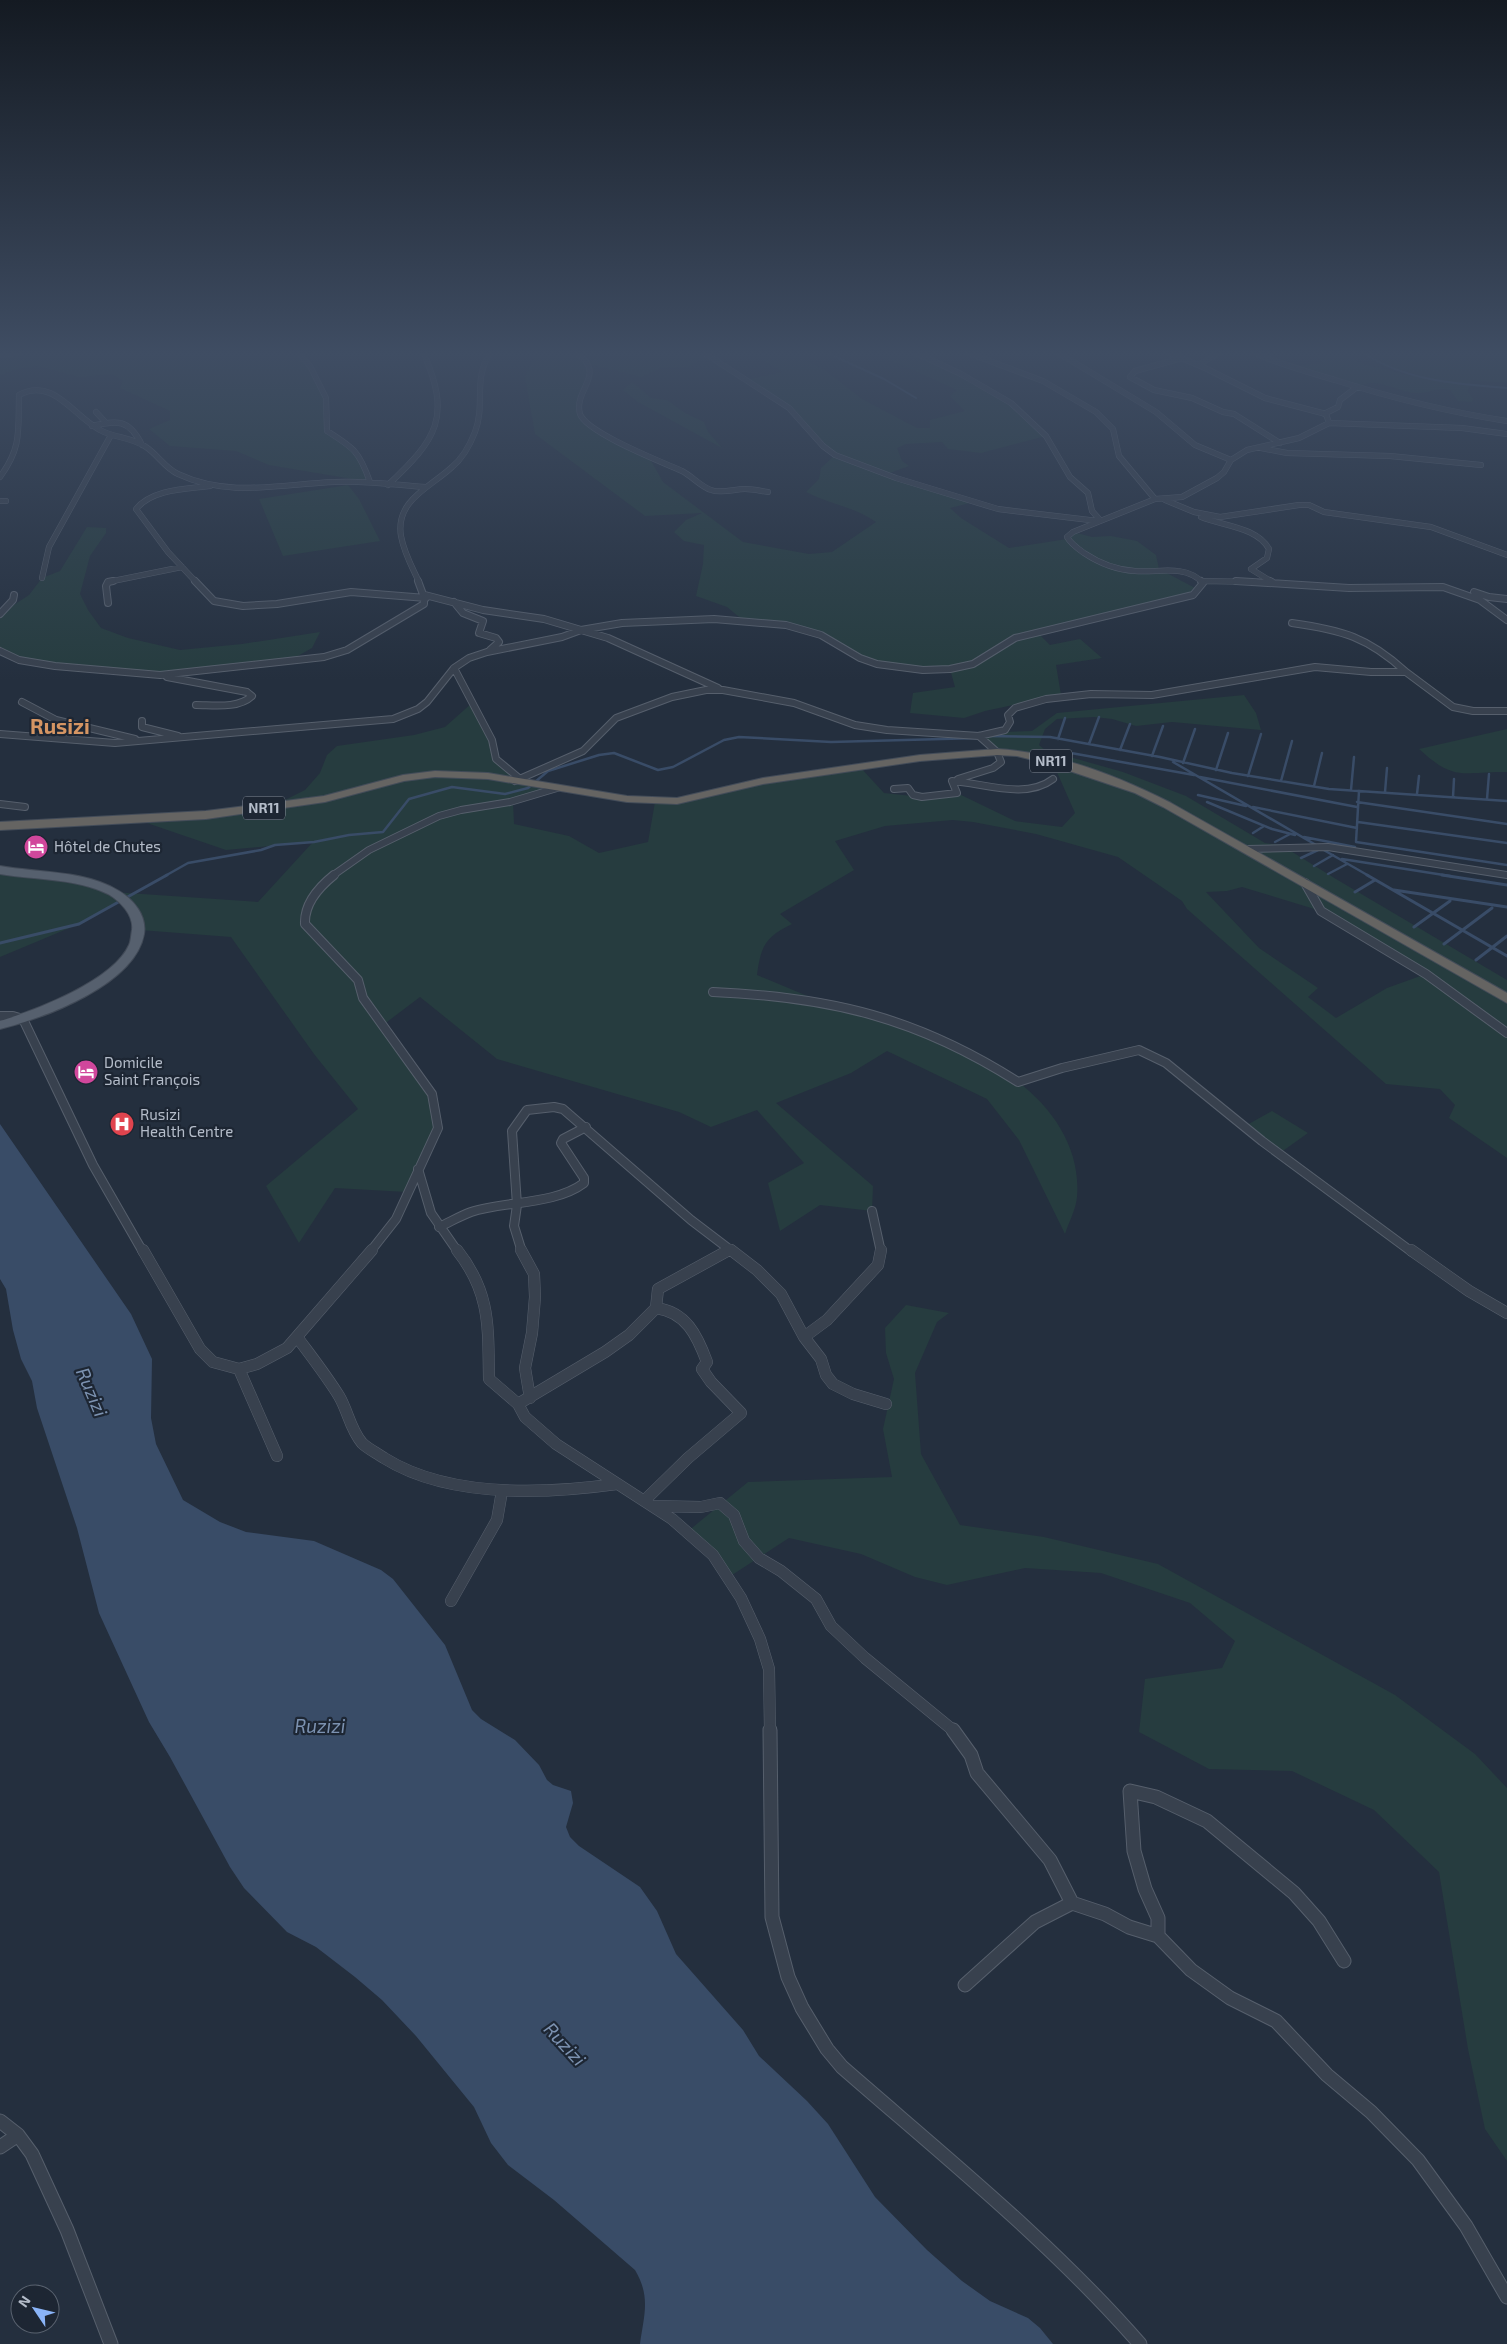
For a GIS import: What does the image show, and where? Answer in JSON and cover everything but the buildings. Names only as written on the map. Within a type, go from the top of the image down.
[{"type":"highway","name":"NR11","points":[[0,826],[206,815],[325,799],[386,782],[424,775],[474,774],[627,799],[676,801],[763,781],[920,758],[997,752],[1016,753],[1052,761],[1139,791],[1247,849],[1507,999]]},
{"type":"main road","points":[[0,870],[84,883],[118,896],[139,919],[140,934],[134,950],[121,964],[84,990],[60,1003],[0,1026]]},
{"type":"street","points":[[0,477],[12,461]]},
{"type":"street","points":[[42,578],[49,547],[96,461]]},
{"type":"street","points":[[162,461],[171,470],[210,486],[226,489],[269,489],[341,482],[370,482],[426,487]]},
{"type":"street","points":[[363,461],[370,482]]},
{"type":"street","points":[[388,485],[413,461]]},
{"type":"street","points":[[160,675],[334,655],[360,644],[424,604],[426,597],[405,557],[400,531],[401,520],[406,508],[426,487],[457,461]]},
{"type":"street","points":[[656,461],[684,472],[710,490],[721,492],[745,489],[768,492]]},
{"type":"street","points":[[852,461],[896,478],[998,509],[1099,520]]},
{"type":"street","points":[[1062,461],[1070,477],[1088,492],[1088,505],[1092,513],[1099,520]]},
{"type":"street","points":[[1123,461],[1155,500]]},
{"type":"street","points":[[1230,461],[1224,472],[1195,491],[1182,496],[1155,500],[1099,520],[1067,537],[1071,543],[1096,561],[1137,572],[1159,569],[1178,571],[1203,581],[1221,580],[1375,588],[1427,587],[1507,598]]},
{"type":"street","points":[[1444,461],[1481,465]]},
{"type":"street","points":[[210,486],[156,496],[140,503],[136,510],[182,567],[214,602],[230,606],[294,601],[340,593],[426,597],[483,610],[544,619],[608,638],[722,690],[794,703],[856,725],[878,729],[981,737],[1005,730],[1010,722],[1008,715],[1012,710],[1046,699],[1091,694],[1152,694],[1315,667],[1371,672],[1406,672]]},
{"type":"street","points":[[1162,500],[1198,513],[1220,517],[1303,504],[1324,512],[1364,520],[1431,527],[1459,539],[1507,555]]},
{"type":"street","points":[[1198,513],[1203,519],[1256,535],[1266,541],[1270,548],[1268,556],[1264,562],[1252,569],[1274,583]]},
{"type":"street","points":[[108,604],[106,586],[108,582],[182,567]]},
{"type":"street","points":[[0,734],[84,742],[144,742],[393,720],[405,716],[422,706],[454,668],[469,658],[581,630],[622,623],[714,619],[769,622],[805,629],[821,635],[860,658],[877,664],[923,670],[950,669],[973,664],[1015,638],[1184,599],[1199,590],[1203,581]]},
{"type":"street","points":[[1456,590],[1480,600],[1507,620]]},
{"type":"street","points":[[0,614],[13,600],[14,595]]},
{"type":"street","points":[[454,602],[463,613],[483,621],[479,633],[496,638],[499,642],[487,652]]},
{"type":"street","points":[[1292,623],[1330,629],[1363,640],[1374,646],[1453,707],[1473,711],[1507,711]]},
{"type":"street","points":[[0,651],[20,660],[55,666],[160,675],[247,692],[252,696],[250,700],[236,703],[196,705]]},
{"type":"street","points":[[454,668],[492,740],[496,759],[520,781],[583,751],[616,718],[686,693],[722,690]]},
{"type":"street","points":[[22,702],[56,720],[144,742]]},
{"type":"street","points":[[142,721],[142,727],[188,738]]},
{"type":"street","points":[[952,781],[993,768],[1000,762],[997,752],[981,737]]},
{"type":"street","points":[[952,781],[982,783],[1025,790],[1050,784],[1053,779]]},
{"type":"street","points":[[894,789],[908,788],[913,795],[922,797],[957,793],[952,781]]},
{"type":"street","points":[[0,1016],[14,1016],[22,1019],[93,1165],[200,1349],[213,1362],[239,1369],[257,1364],[287,1348],[396,1219],[438,1128],[432,1094],[363,998],[358,980],[305,924],[304,913],[310,900],[322,886],[348,864],[375,846],[410,829],[456,811],[513,801],[557,788]]},
{"type":"street","points":[[0,804],[25,808]]},
{"type":"street","points":[[1247,849],[1326,847],[1507,875]]},
{"type":"street","points":[[1305,883],[1321,911],[1426,974],[1507,1033]]},
{"type":"street","points":[[713,992],[749,993],[817,1000],[862,1010],[894,1020],[970,1052],[1018,1082],[1062,1068],[1139,1050],[1166,1063],[1224,1110],[1404,1246],[1459,1284],[1507,1312]]},
{"type":"street","points":[[530,1398],[525,1368],[532,1333],[535,1297],[534,1274],[524,1258],[514,1226],[517,1205],[511,1141],[512,1131],[520,1117],[527,1110],[554,1107],[563,1109],[586,1127],[691,1220],[758,1270],[781,1294],[804,1337],[821,1359],[826,1375],[833,1384],[853,1394],[886,1404]]},
{"type":"street","points":[[439,1227],[472,1212],[517,1205],[574,1190],[584,1183],[584,1178],[560,1143],[563,1139],[586,1127]]},
{"type":"street","points":[[418,1169],[423,1197],[439,1227],[468,1262],[483,1296],[490,1379],[518,1404],[525,1417],[556,1444],[672,1519],[713,1555],[741,1598],[760,1639],[769,1669],[772,1917],[788,1977],[815,2031],[842,2067],[991,2196],[1107,2306],[1140,2344]]},
{"type":"street","points":[[804,1337],[827,1320],[878,1265],[881,1252],[872,1211]]},
{"type":"street","points":[[518,1404],[629,1334],[656,1308],[658,1289],[731,1249]]},
{"type":"street","points":[[649,1503],[688,1458],[741,1413],[711,1382],[702,1369],[707,1362],[697,1335],[689,1322],[666,1308],[656,1308]]},
{"type":"street","points":[[297,1337],[340,1397],[356,1435],[364,1445],[397,1466],[424,1476],[476,1488],[502,1491],[588,1488],[617,1484]]},
{"type":"street","points":[[239,1369],[277,1456]]},
{"type":"street","points":[[451,1601],[497,1520],[502,1491]]},
{"type":"street","points":[[649,1503],[701,1507],[708,1504],[720,1504],[734,1515],[744,1540],[759,1558],[781,1571],[816,1600],[832,1626],[865,1658],[953,1730],[971,1755],[977,1773],[1050,1860],[1072,1903],[1105,1914],[1129,1928],[1158,1936],[1191,1970],[1230,1998],[1276,2021],[1327,2075],[1371,2112],[1405,2146],[1418,2160],[1466,2226],[1507,2297]]},
{"type":"street","points":[[1158,1936],[1158,1918],[1145,1889],[1134,1851],[1130,1790],[1156,1797],[1207,1821],[1294,1892],[1319,1921],[1344,1961]]},
{"type":"street","points":[[965,1986],[1034,1922],[1072,1903]]},
{"type":"street","points":[[0,2121],[18,2135],[32,2154],[67,2230],[111,2344]]},
{"type":"street","points":[[0,2147],[18,2135]]},
{"type":"green space","points":[[260,461],[359,461],[370,482],[269,465]]},
{"type":"green space","points":[[572,461],[651,461],[663,482],[743,542],[809,554],[832,552],[876,522],[851,509],[806,492],[819,479],[821,468],[828,461],[903,461],[909,466],[887,474],[974,502],[950,508],[961,518],[1009,548],[1067,539],[1073,532],[1092,537],[1111,536],[1137,541],[1156,555],[1159,569],[1199,590],[1193,595],[1038,633],[1050,645],[1080,639],[1102,658],[1056,665],[1061,695],[985,711],[964,718],[910,713],[913,693],[955,687],[950,669],[877,664],[805,629],[744,621],[727,607],[696,596],[703,564],[704,545],[684,541],[674,532],[686,520],[702,513],[645,516]]},
{"type":"green space","points":[[348,485],[359,499],[380,541],[283,556],[259,499]]},
{"type":"green space","points":[[87,527],[106,528],[106,533],[90,556],[80,594],[88,610],[101,628],[128,638],[180,650],[242,644],[320,632],[312,648],[287,662],[165,675],[78,670],[0,653],[0,614],[29,595],[42,578],[60,571]]},
{"type":"green space","points":[[1244,695],[1256,713],[1261,730],[1172,722],[1136,726],[1112,719],[1094,717],[1057,719],[1045,729],[1039,745],[1045,750],[1123,772],[1186,796],[1265,843],[1281,845],[1507,980],[1507,1158],[1449,1118],[1455,1105],[1440,1089],[1386,1084],[1187,909],[1182,901],[1118,857],[1036,834],[973,822],[953,820],[885,826],[835,841],[854,870],[780,914],[792,924],[770,938],[760,957],[757,975],[817,1000],[894,1020],[1018,1082],[1054,1118],[1070,1147],[1075,1163],[1077,1197],[1065,1234],[1019,1140],[987,1099],[887,1051],[851,1073],[776,1103],[873,1186],[872,1211],[820,1205],[780,1231],[768,1183],[804,1163],[757,1110],[711,1127],[679,1112],[497,1059],[420,997],[383,1025],[432,1094],[438,1128],[407,1192],[335,1188],[299,1243],[266,1186],[358,1109],[314,1054],[231,937],[140,930],[123,900],[79,924],[0,957],[0,870],[84,883],[113,892],[258,902],[313,842],[226,850],[138,820],[273,806],[305,790],[320,773],[327,755],[337,746],[414,735],[445,727],[472,703],[492,740],[495,756],[519,778],[557,788],[513,801],[514,824],[569,836],[599,853],[648,842],[655,802],[676,801],[753,783],[860,767],[884,793],[922,797],[957,793],[1015,821],[1062,827],[1075,813],[1052,761],[997,752],[979,736],[1001,732],[1032,731],[1057,713]],"holes":[[[1242,887],[1321,911],[1426,974],[1387,988],[1336,1018],[1308,997],[1318,988],[1259,948],[1206,892],[1227,891]]]},
{"type":"green space","points":[[1507,729],[1507,772],[1460,773],[1451,771],[1442,767],[1419,749]]},
{"type":"green space","points":[[1272,1111],[1308,1133],[1280,1153],[1245,1126]]},
{"type":"green space","points":[[906,1305],[949,1313],[937,1322],[915,1373],[921,1454],[960,1525],[1044,1537],[1158,1564],[1395,1695],[1475,1754],[1507,1788],[1507,2161],[1485,2129],[1468,2049],[1439,1872],[1374,1810],[1292,1771],[1209,1769],[1139,1732],[1145,1679],[1222,1668],[1235,1641],[1190,1603],[1101,1573],[1025,1568],[947,1585],[915,1577],[861,1554],[789,1538],[729,1577],[687,1532],[748,1482],[892,1477],[883,1429],[894,1379],[886,1353],[885,1328]]},
{"type":"water","name":"Ruzizi","points":[[0,1124],[131,1314],[152,1359],[151,1418],[156,1444],[183,1500],[220,1522],[246,1532],[314,1541],[381,1570],[393,1579],[445,1645],[472,1710],[481,1719],[515,1740],[539,1765],[547,1780],[553,1785],[571,1791],[573,1803],[566,1827],[570,1837],[579,1846],[640,1887],[657,1911],[676,1954],[743,2030],[759,2056],[807,2101],[828,2124],[875,2197],[927,2250],[962,2281],[990,2301],[1028,2318],[1040,2328],[1053,2344],[640,2344],[645,2298],[635,2270],[554,2200],[508,2165],[491,2143],[474,2107],[416,2036],[382,2000],[316,1947],[287,1932],[244,1888],[230,1867],[149,1722],[99,1613],[77,1528],[37,1408],[32,1381],[21,1359],[13,1330],[6,1289],[0,1279]]},
{"type":"waterway","points":[[1089,744],[1099,717]]},
{"type":"waterway","points":[[1058,738],[1065,718]]},
{"type":"waterway","points":[[1120,750],[1130,724]]},
{"type":"waterway","points":[[1152,756],[1163,726]]},
{"type":"waterway","points":[[1183,762],[1195,729]]},
{"type":"waterway","points":[[1216,769],[1228,733]]},
{"type":"waterway","points":[[1248,776],[1261,734]]},
{"type":"waterway","points":[[988,736],[1058,738]]},
{"type":"waterway","points":[[165,876],[188,863],[261,850],[275,845],[314,842],[349,835],[383,832],[409,799],[452,787],[505,794],[528,788],[548,771],[599,755],[614,753],[658,770],[673,767],[724,740],[739,737],[831,742],[979,738]]},
{"type":"waterway","points":[[1058,738],[1120,750]]},
{"type":"waterway","points":[[1281,781],[1292,741]]},
{"type":"waterway","points":[[1120,750],[1152,756]]},
{"type":"waterway","points":[[1071,753],[1194,775]]},
{"type":"waterway","points":[[1314,786],[1322,753]]},
{"type":"waterway","points":[[1152,756],[1183,762]]},
{"type":"waterway","points":[[1351,790],[1354,757]]},
{"type":"waterway","points":[[1173,762],[1316,845]]},
{"type":"waterway","points":[[1183,762],[1216,769]]},
{"type":"waterway","points":[[1385,792],[1387,768]]},
{"type":"waterway","points":[[1216,769],[1248,776]]},
{"type":"waterway","points":[[1487,799],[1489,774]]},
{"type":"waterway","points":[[1248,776],[1329,789],[1359,791]]},
{"type":"waterway","points":[[1417,794],[1419,776]]},
{"type":"waterway","points":[[1200,777],[1357,807]]},
{"type":"waterway","points":[[1453,797],[1454,779]]},
{"type":"waterway","points":[[1358,802],[1359,791]]},
{"type":"waterway","points":[[1359,791],[1507,801]]},
{"type":"waterway","points":[[1198,795],[1246,806]]},
{"type":"waterway","points":[[1207,802],[1272,829],[1295,835]]},
{"type":"waterway","points":[[1357,828],[1358,802]]},
{"type":"waterway","points":[[1358,802],[1507,824]]},
{"type":"waterway","points":[[1253,807],[1357,828]]},
{"type":"waterway","points":[[1358,822],[1507,843]]},
{"type":"waterway","points":[[1253,833],[1264,826]]},
{"type":"waterway","points":[[1357,828],[1356,842],[1507,865]]},
{"type":"waterway","points":[[1275,842],[1290,834]]},
{"type":"waterway","points":[[1304,837],[1355,847]]},
{"type":"waterway","points":[[1322,849],[1333,855]]},
{"type":"waterway","points":[[1301,858],[1318,850]]},
{"type":"waterway","points":[[1314,866],[1333,855]]},
{"type":"waterway","points":[[1333,855],[1369,876]]},
{"type":"waterway","points":[[1342,859],[1450,876]]},
{"type":"waterway","points":[[1328,874],[1347,864]]},
{"type":"waterway","points":[[0,943],[79,924],[167,875]]},
{"type":"waterway","points":[[1367,875],[1433,913]]},
{"type":"waterway","points":[[1442,875],[1507,885]]},
{"type":"waterway","points":[[1355,892],[1375,880]]},
{"type":"waterway","points":[[1394,890],[1507,907]]},
{"type":"waterway","points":[[1433,913],[1450,901]]},
{"type":"waterway","points":[[1462,930],[1492,908]]},
{"type":"waterway","points":[[1414,927],[1433,913]]},
{"type":"waterway","points":[[1433,913],[1462,930]]},
{"type":"waterway","points":[[1444,944],[1462,930]]},
{"type":"waterway","points":[[1462,930],[1492,947]]},
{"type":"waterway","points":[[1492,947],[1507,936]]},
{"type":"waterway","points":[[1476,960],[1492,947]]},
{"type":"waterway","points":[[1492,947],[1507,956]]},
{"type":"place","name":"Hôtel de Chutes","points":[[36,847]]},
{"type":"place","name":"Domicile Saint François","points":[[86,1072]]},
{"type":"place","name":"Rusizi Health Centre","points":[[122,1124]]},
{"type":"district","name":"Rusizi","points":[[60,727]]}]
